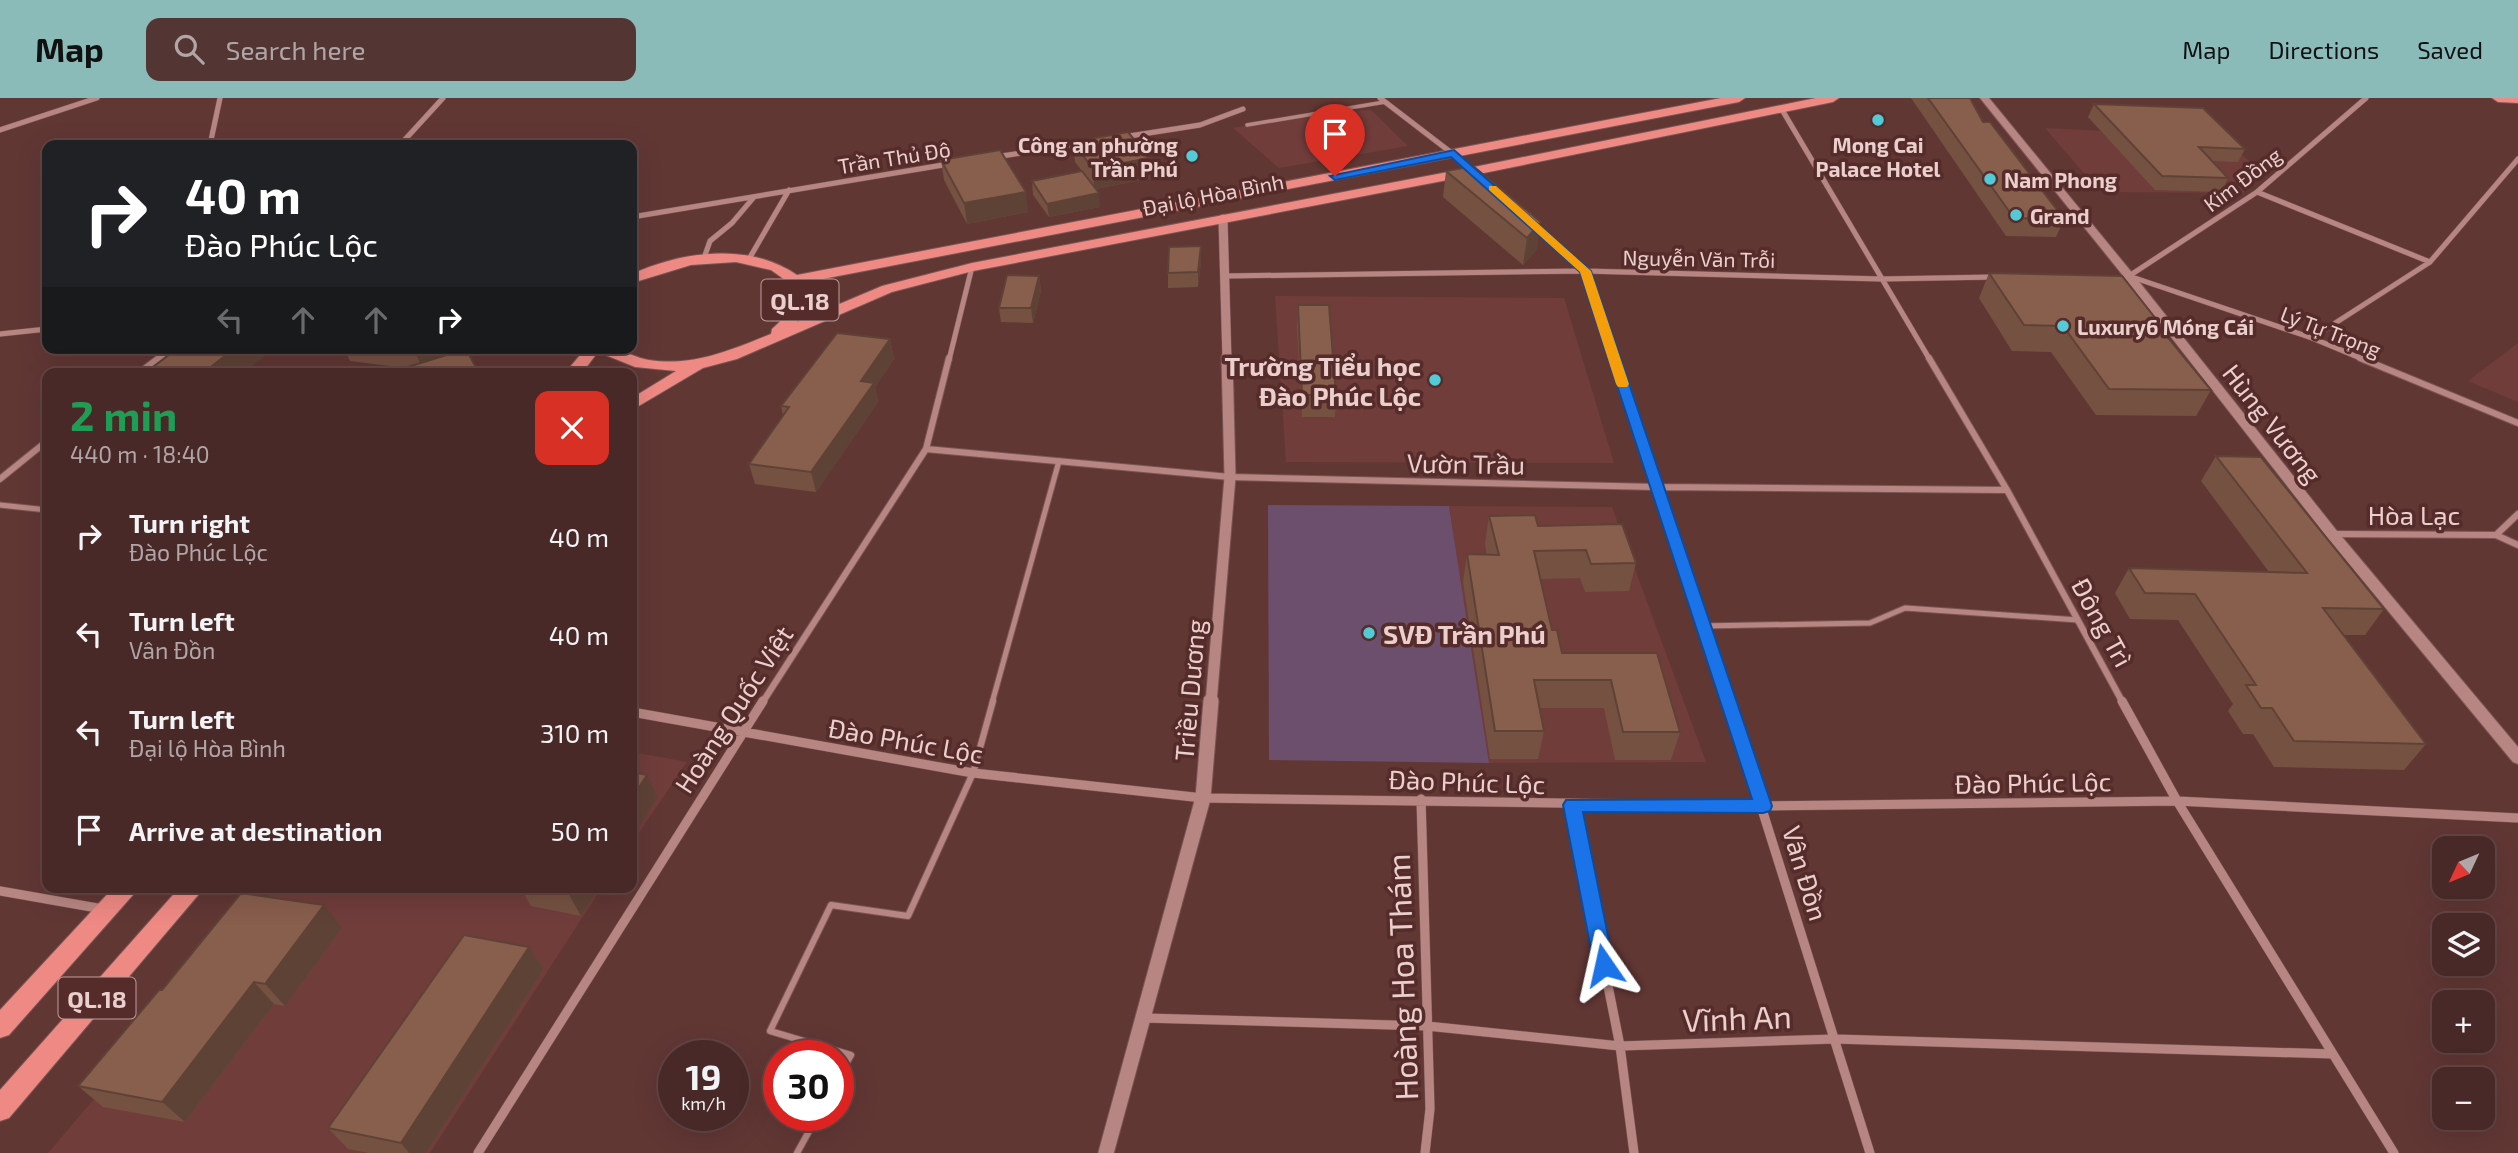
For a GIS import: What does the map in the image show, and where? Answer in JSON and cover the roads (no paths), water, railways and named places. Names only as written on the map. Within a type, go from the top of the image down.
[{"type":"highway","name":"Đại lộ Hòa Bình","points":[[794,280],[1739,98]]},
{"type":"highway","name":"Đại lộ Hòa Bình","points":[[738,353],[887,289],[972,267],[1228,218],[1479,176],[1779,103],[1833,98]]},
{"type":"highway","points":[[2498,98],[2518,99]]},
{"type":"highway","points":[[1454,153],[1479,176]]},
{"type":"highway","points":[[1218,199],[1228,218]]},
{"type":"highway","name":"QL.18","points":[[610,354],[633,363],[660,366],[699,364],[738,353],[771,337],[793,318],[801,298],[794,280],[776,267],[749,259],[704,258],[672,264],[637,275]]},
{"type":"highway","points":[[577,368],[589,354]]},
{"type":"highway","name":"QL.18","points":[[637,401],[699,364]]},
{"type":"highway","name":"QL.18","points":[[0,1027],[124,893]]},
{"type":"highway","name":"QL.18","points":[[0,1110],[189,893]]},
{"type":"main road","name":"Hùng Vương","points":[[1984,98],[2129,276],[2332,534],[2518,758]]},
{"type":"main road","points":[[1997,112],[2001,98]]},
{"type":"street","points":[[0,130],[97,98]]},
{"type":"street","points":[[211,140],[220,98]]},
{"type":"street","points":[[405,140],[443,98]]},
{"type":"street","name":"Kim Đồng","points":[[2129,276],[2257,192],[2366,98]]},
{"type":"street","points":[[1382,100],[1454,153]]},
{"type":"street","name":"Đông Trì","points":[[1779,103],[2007,490],[2177,801],[2394,1153]]},
{"type":"street","points":[[1110,139],[1185,128],[1230,116],[1243,109]]},
{"type":"street","name":"Trần Thủ Độ","points":[[989,158],[1083,144]]},
{"type":"street","points":[[2312,338],[2430,262],[2518,159]]},
{"type":"street","name":"Trần Thủ Độ","points":[[637,216],[962,162]]},
{"type":"street","points":[[749,259],[789,190]]},
{"type":"street","points":[[2257,192],[2430,262]]},
{"type":"street","points":[[704,258],[710,241],[732,223],[754,196]]},
{"type":"street","name":"Vân Đồn","points":[[1524,216],[1585,271],[1763,806],[1870,1153]]},
{"type":"street","name":"Triều Dương","points":[[1106,1153],[1203,798],[1230,477],[1226,276],[1228,218]]},
{"type":"street","name":"Hoàng Quốc Việt","points":[[478,1153],[742,733],[926,449],[972,267]]},
{"type":"street","name":"Nguyễn Văn Trỗi","points":[[1226,276],[1585,271],[1881,279],[2005,277]]},
{"type":"street","points":[[2115,276],[2129,276]]},
{"type":"street","name":"Lý Tự Trọng","points":[[2129,276],[2312,338],[2518,424]]},
{"type":"street","points":[[0,334],[42,330]]},
{"type":"street","points":[[146,368],[164,354]]},
{"type":"street","points":[[0,479],[42,445]]},
{"type":"street","name":"Vườn Trầu","points":[[926,449],[1230,477],[1656,487],[2007,490]]},
{"type":"street","points":[[0,469],[9,470]]},
{"type":"street","name":"Hòa Lạc","points":[[2496,535],[2518,514]]},
{"type":"street","name":"Hòa Lạc","points":[[2332,534],[2496,535],[2518,545]]},
{"type":"street","name":"Đào Phúc Lộc","points":[[637,713],[973,773],[1203,798],[1421,799],[1572,805],[1763,806],[2177,801],[2518,818]]},
{"type":"street","name":"Hoàng Hoa Thám","points":[[1421,799],[1430,1109],[1425,1153]]},
{"type":"street","points":[[1572,805],[1620,1046],[1634,1153]]},
{"type":"street","points":[[0,891],[108,910]]},
{"type":"street","name":"Vĩnh An","points":[[1144,1018],[1427,1026],[1620,1046],[1835,1039],[2333,1054]]},
{"type":"lane","points":[[1247,125],[1382,100]]},
{"type":"lane","points":[[800,1040],[770,1031],[831,905],[908,916],[973,773],[1059,461]]},
{"type":"lane","points":[[0,505],[42,509]]},
{"type":"lane","points":[[1702,626],[1870,623],[1905,608],[2078,620]]},
{"type":"lane","points":[[797,1153],[809,1131]]},
{"type":"place","name":"Mong Cai Palace Hotel","points":[[1878,120]]},
{"type":"place","name":"Công an phường Trần Phú","points":[[1192,156]]},
{"type":"place","name":"Nam Phong","points":[[1990,179]]},
{"type":"place","name":"Grand","points":[[2016,215]]},
{"type":"place","name":"Luxury6 Móng Cái","points":[[2063,326]]},
{"type":"place","name":"Trường Tiểu học Đào Phúc Lộc","points":[[1435,380]]},
{"type":"place","name":"SVĐ Trần Phú","points":[[1369,633]]}]
